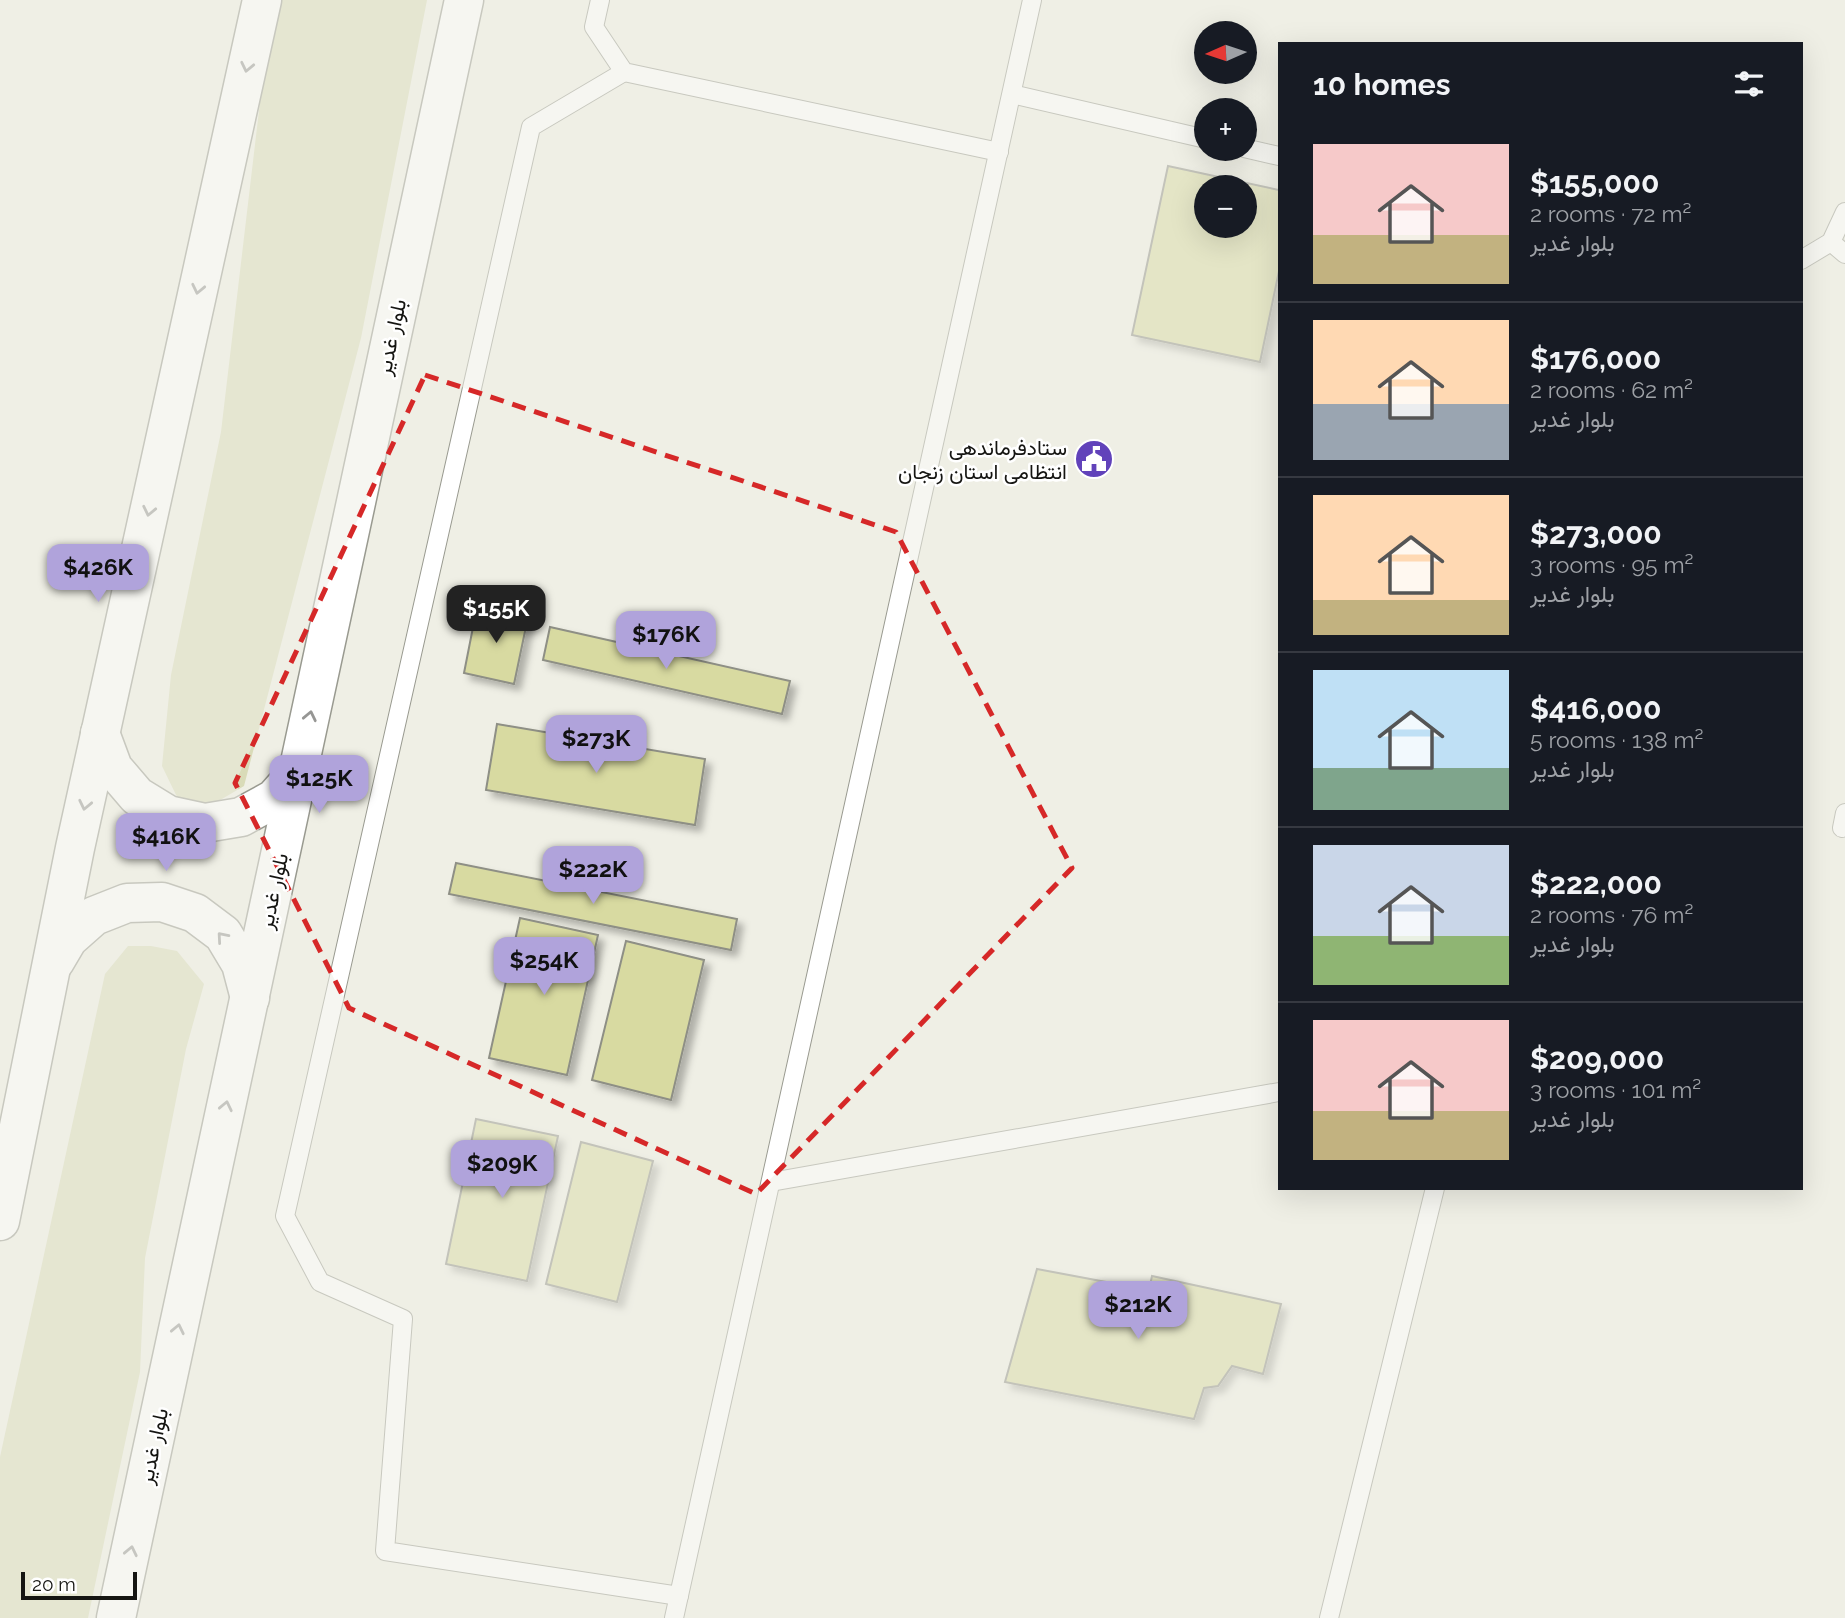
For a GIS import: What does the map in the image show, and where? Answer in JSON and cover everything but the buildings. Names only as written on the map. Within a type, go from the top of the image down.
[{"type":"main road","points":[[0,1221],[100,733],[261,0]]},
{"type":"main road","name":"بلوار غدیر","points":[[116,1618],[464,0]]},
{"type":"main road","points":[[100,733],[113,768],[136,796],[168,815],[205,823],[241,817],[274,799],[298,772]]},
{"type":"main road","points":[[51,969],[68,939],[94,916],[127,903],[162,902],[195,913],[223,934],[242,964],[250,998]]},
{"type":"lane","points":[[600,0],[594,27],[624,72]]},
{"type":"lane","points":[[674,1618],[1032,0]]},
{"type":"lane","points":[[679,1596],[385,1550],[403,1319],[320,1282],[285,1216],[531,127],[624,72],[999,152]]},
{"type":"lane","points":[[1012,94],[1194,136]]},
{"type":"lane","points":[[1257,151],[1278,156]]},
{"type":"lane","points":[[1803,259],[1838,248],[1845,212]]},
{"type":"lane","points":[[771,1182],[1278,1092]]},
{"type":"lane","points":[[1329,1618],[1435,1190]]},
{"type":"highlighted area","points":[[425,375],[896,532],[1072,868],[756,1194],[349,1008],[235,783]]},
{"type":"green space","points":[[282,0],[427,0],[361,338],[244,786],[210,806],[178,799],[162,766],[171,675],[221,432],[265,60]]},
{"type":"green space","points":[[128,946],[151,946],[177,951],[204,984],[186,1049],[145,1258],[140,1372],[88,1618],[0,1618],[0,1457],[105,974]]},
{"type":"place","name":"ستادفرماندهی انتظامی استان زنجان","points":[[1094,459]]}]
